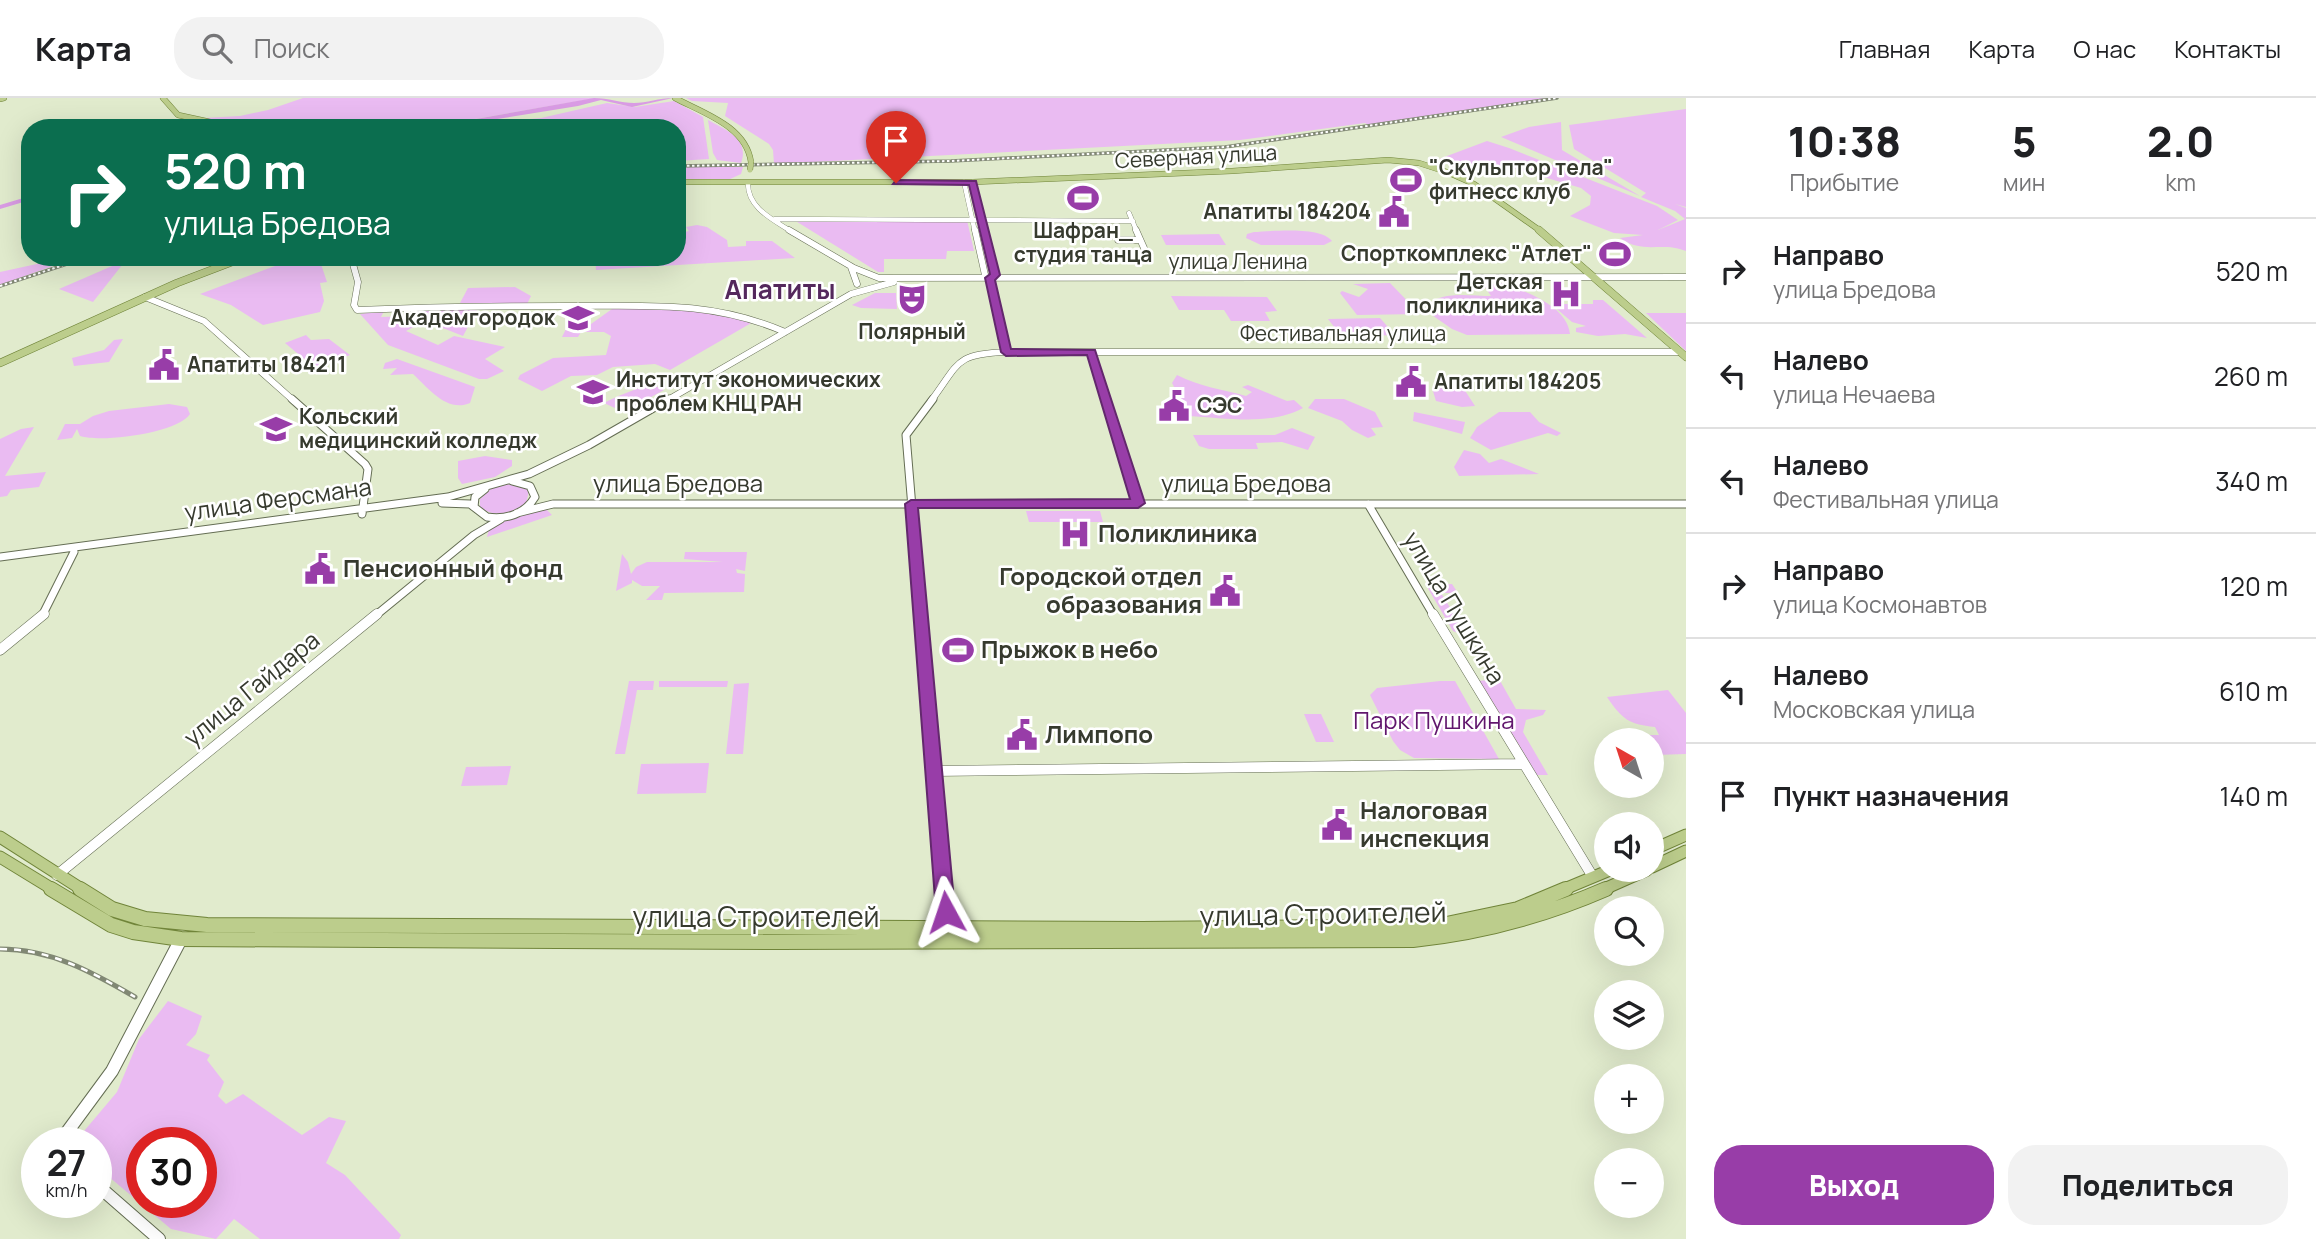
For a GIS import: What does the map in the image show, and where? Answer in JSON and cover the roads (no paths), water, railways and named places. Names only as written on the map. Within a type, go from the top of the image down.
[{"type":"main road","points":[[163,98],[178,115],[196,119]]},
{"type":"main road","points":[[675,98],[742,137],[751,150],[748,183]]},
{"type":"main road","name":"Северная улица","points":[[686,182],[964,183],[1220,172],[1388,160],[1428,165],[1450,173],[1517,209],[1683,355]]},
{"type":"main road","points":[[0,363],[145,297],[222,266]]},
{"type":"main road","points":[[1664,845],[1686,835]]},
{"type":"main road","name":"улица Строителей","points":[[0,837],[112,909],[145,919],[183,925],[347,925],[577,933],[1143,935],[1413,940],[1452,937],[1529,920],[1622,882]]},
{"type":"main road","points":[[1664,861],[1686,851]]},
{"type":"main road","name":"улица Строителей","points":[[0,857],[43,886],[111,925],[133,932],[181,939],[341,939],[577,933]]},
{"type":"main road","points":[[43,886],[57,875]]},
{"type":"main road","points":[[1593,877],[1605,890]]},
{"type":"main road","name":"улица Строителей","points":[[1143,935],[1437,926],[1518,909],[1593,877]]},
{"type":"main road","points":[[341,939],[347,925]]},
{"type":"street","points":[[973,182],[995,275],[990,278]]},
{"type":"street","points":[[748,183],[752,202],[774,219],[872,277],[876,282],[874,287],[857,283]]},
{"type":"street","points":[[964,183],[985,275],[990,278],[1006,352]]},
{"type":"street","points":[[1129,213],[1144,248]]},
{"type":"street","points":[[774,219],[1133,221]]},
{"type":"street","points":[[1118,240],[1140,240]]},
{"type":"street","points":[[850,265],[857,283]]},
{"type":"street","points":[[354,266],[358,282],[354,305],[358,310],[442,306],[689,306],[752,318],[785,332]]},
{"type":"street","points":[[857,283],[872,277]]},
{"type":"street","name":"улица Ленина","points":[[872,277],[1686,277]]},
{"type":"street","name":"улица Ленина","points":[[874,287],[916,279]]},
{"type":"street","name":"улица Ферсмана","points":[[851,294],[857,283]]},
{"type":"street","name":"улица Ферсмана","points":[[362,511],[447,502],[475,509],[491,517],[515,514],[532,504],[535,479],[556,463],[851,294],[874,287]]},
{"type":"street","points":[[145,297],[204,321],[365,464],[368,469],[362,511]]},
{"type":"street","name":"Фестивальная улица","points":[[911,504],[905,435],[966,356],[1006,352],[1683,355]]},
{"type":"street","points":[[1091,352],[1138,503]]},
{"type":"street","name":"улица Ферсмана","points":[[1,559],[74,552],[447,497],[497,484],[556,463]]},
{"type":"street","points":[[474,536],[475,497],[497,484],[517,481],[542,501],[553,504]]},
{"type":"street","name":"улица Бредова","points":[[515,514],[553,504],[1686,504]]},
{"type":"street","points":[[911,504],[948,935]]},
{"type":"street","name":"улица Пушкина","points":[[1368,504],[1522,764],[1593,877]]},
{"type":"street","name":"улица Гайдара","points":[[57,875],[474,536],[494,522],[515,514]]},
{"type":"street","name":"улица Ферсмана","points":[[1,559],[323,517]]},
{"type":"street","points":[[0,650],[34,625],[46,612],[74,552]]},
{"type":"street","points":[[934,771],[1522,764]]},
{"type":"street","points":[[73,1127],[107,1080],[181,939]]},
{"type":"street","points":[[112,1198],[159,1239]]},
{"type":"waterway","points":[[484,119],[601,98],[632,105],[670,98]]},
{"type":"waterway","points":[[0,207],[21,201]]},
{"type":"railway","points":[[686,166],[951,161],[1225,147],[1557,98]]},
{"type":"railway","points":[[0,286],[61,266]]},
{"type":"railway","points":[[0,949],[37,953],[71,964],[135,997]]},
{"type":"place","name":"\"Скульптор тела\" фитнесс клуб","points":[[1406,180]]},
{"type":"place","name":"Шафран_ студия танца","points":[[1083,198]]},
{"type":"place","name":"Апатиты 184204","points":[[1394,212]]},
{"type":"place","name":"Спорткомплекс \"Атлет\"","points":[[1615,254]]},
{"type":"place","name":"Детская поликлиника","points":[[1566,294]]},
{"type":"place","name":"Полярный","points":[[912,299]]},
{"type":"place","name":"Академгородок","points":[[578,318]]},
{"type":"place","name":"Апатиты 184211","points":[[164,365]]},
{"type":"place","name":"Апатиты 184205","points":[[1411,382]]},
{"type":"place","name":"Институт экономических проблем КНЦ РАН","points":[[593,392]]},
{"type":"place","name":"СЭС","points":[[1174,406]]},
{"type":"place","name":"Кольский медицинский колледж","points":[[276,429]]},
{"type":"place","name":"Поликлиника","points":[[1075,534]]},
{"type":"place","name":"Пенсионный фонд","points":[[320,569]]},
{"type":"place","name":"Городской отдел образования","points":[[1225,591]]},
{"type":"place","name":"Прыжок в небо","points":[[958,650]]},
{"type":"place","name":"Лимпопо","points":[[1022,735]]},
{"type":"place","name":"Налоговая инспекция","points":[[1337,825]]},
{"type":"district","name":"Апатиты","points":[[780,290]]},
{"type":"park label","name":"Парк Пушкина","points":[[1434,721]]}]
